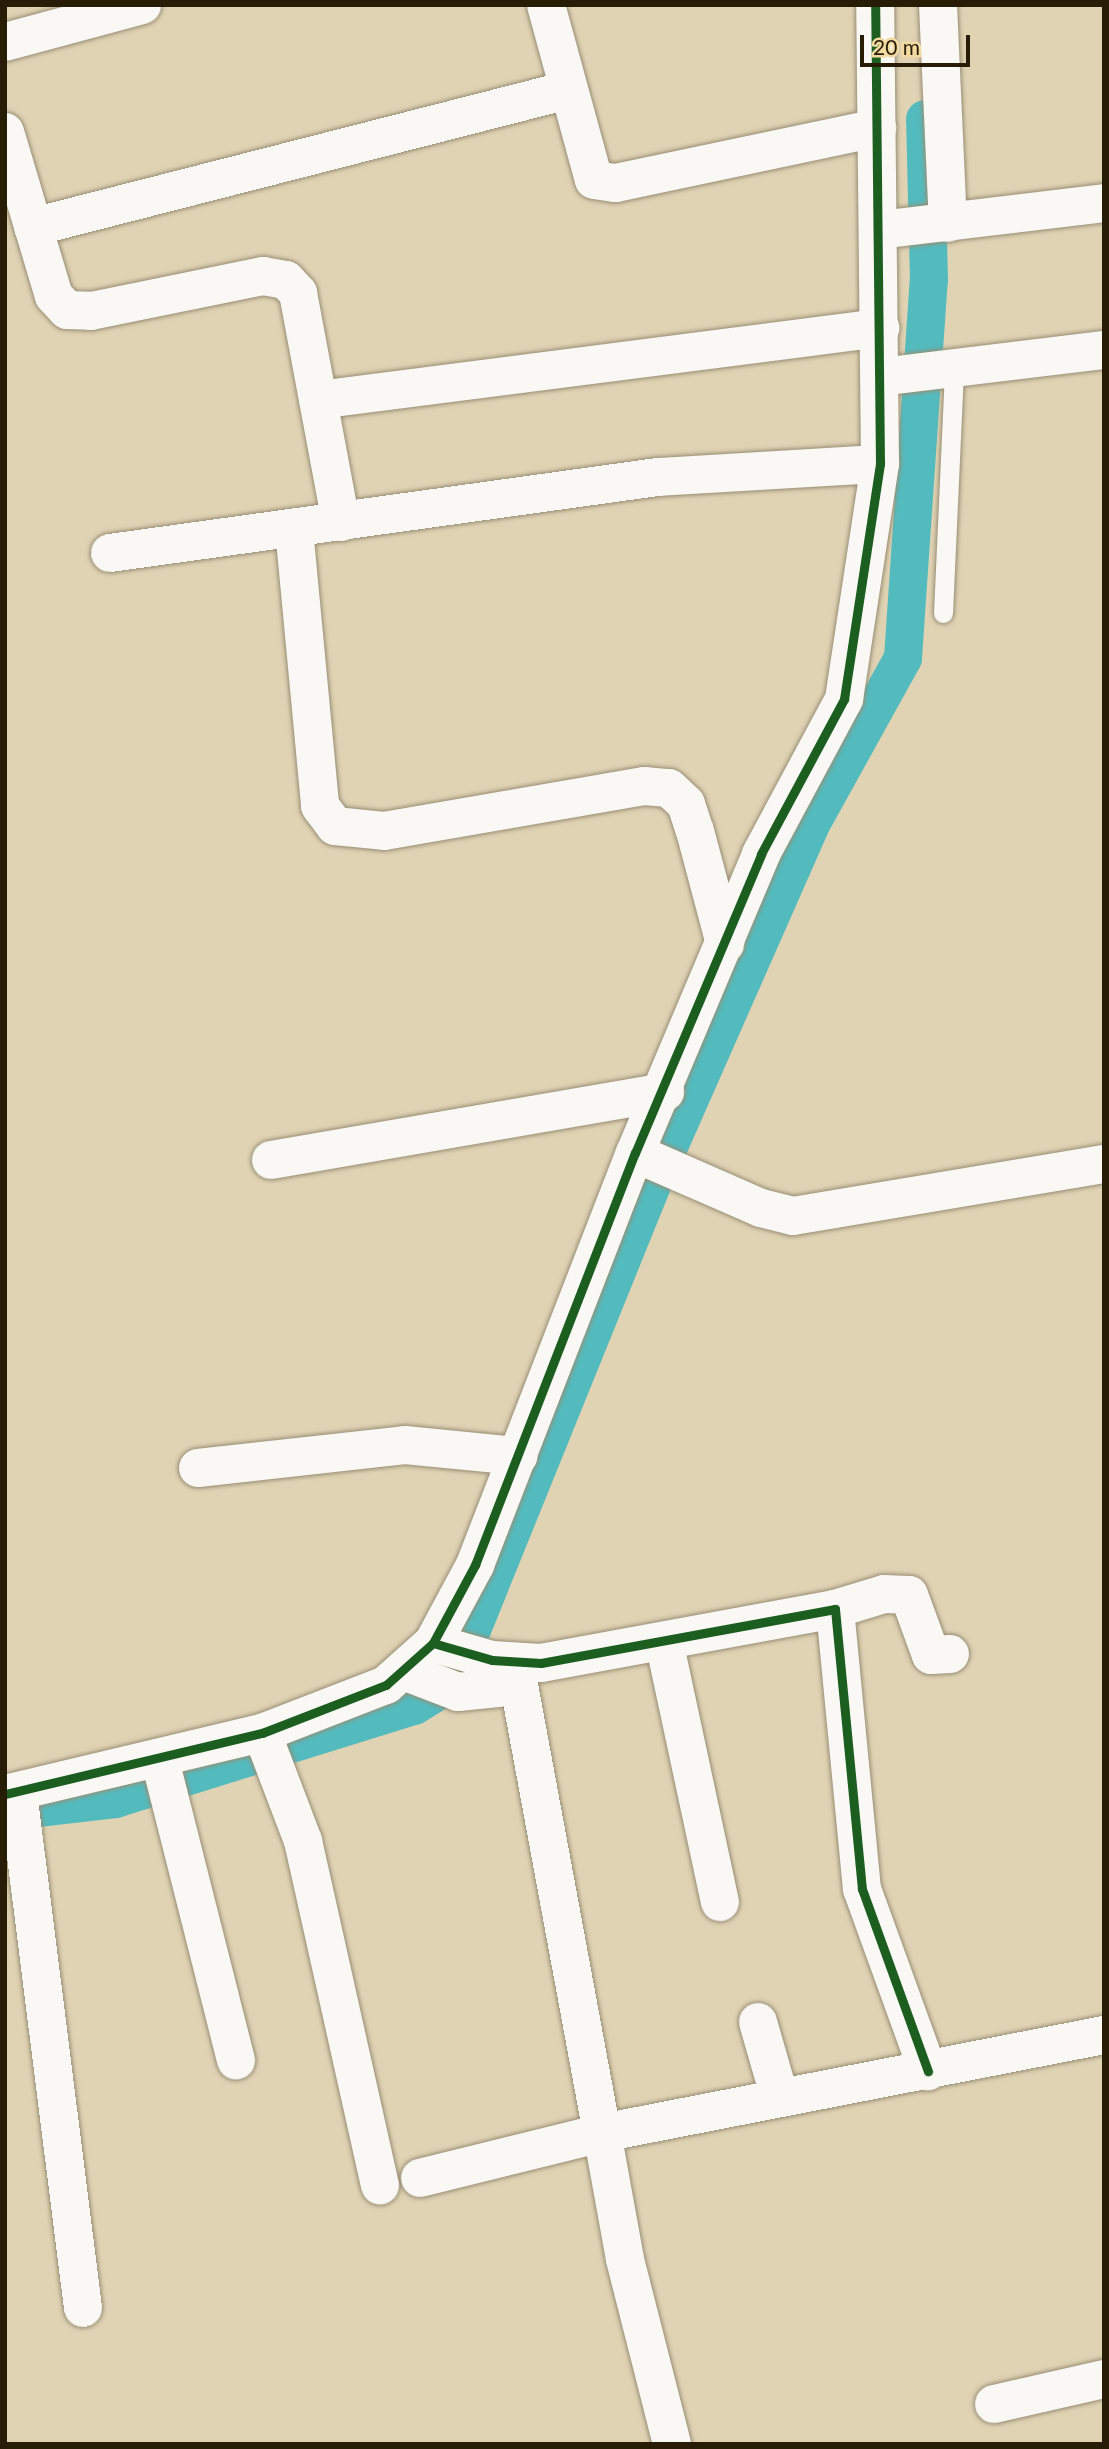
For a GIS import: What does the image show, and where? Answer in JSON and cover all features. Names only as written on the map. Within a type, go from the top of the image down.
[{"type":"street","points":[[5,41],[142,5]]},
{"type":"street","points":[[546,5],[594,180],[617,183],[877,128]]},
{"type":"street","points":[[875,5],[877,128],[915,226]]},
{"type":"street","points":[[880,328],[915,226],[939,5]]},
{"type":"street","points":[[33,227],[568,90]]},
{"type":"street","points":[[5,132],[54,296],[67,310],[91,311],[262,276],[286,280],[298,293],[341,522]]},
{"type":"street","points":[[915,226],[1104,203]]},
{"type":"street","points":[[880,328],[918,372]]},
{"type":"street","points":[[318,400],[880,328]]},
{"type":"street","points":[[918,372],[1104,350]]},
{"type":"street","points":[[83,2308],[16,1805],[164,1781],[269,1749],[386,1685],[440,1646],[518,1456],[657,1162],[665,1092],[761,854],[844,699],[880,464],[918,372]]},
{"type":"street","points":[[110,553],[658,477],[880,464]]},
{"type":"street","points":[[294,528],[320,806],[335,826],[384,831],[644,786],[669,788],[685,804],[695,831],[725,944]]},
{"type":"street","points":[[271,1160],[665,1092]]},
{"type":"street","points":[[657,1162],[761,1208],[793,1216],[829,1214],[1104,1164]]},
{"type":"street","points":[[198,1468],[405,1445],[518,1456]]},
{"type":"street","points":[[440,1646],[503,1662],[664,1641],[835,1609],[884,1594],[909,1595],[930,1655],[950,1654]]},
{"type":"street","points":[[835,1609],[862,1889],[928,2071]]},
{"type":"street","points":[[664,1641],[720,1902]]},
{"type":"street","points":[[406,1672],[458,1692],[498,1688],[503,1662]]},
{"type":"street","points":[[503,1662],[602,2133],[625,2259],[672,2444]]},
{"type":"street","points":[[269,1749],[303,1841],[380,2186]]},
{"type":"street","points":[[164,1781],[236,2062]]},
{"type":"street","points":[[758,2022],[779,2095]]},
{"type":"street","points":[[420,2178],[602,2133],[779,2095],[928,2071],[1104,2035]]},
{"type":"street","points":[[995,2404],[1104,2379]]},
{"type":"lane","points":[[918,372],[943,613]]},
{"type":"waterway","points":[[5,1812],[115,1799],[414,1706],[450,1684],[652,1185],[810,826],[903,658],[929,280],[925,119]]},
{"type":"cycle path","points":[[5,1794],[262,1733],[386,1685],[433,1643],[475,1565],[635,1153],[761,854],[844,699],[880,464],[875,5]]},
{"type":"cycle path","points":[[433,1643],[492,1660],[541,1663],[835,1609],[862,1889],[928,2071]]}]
